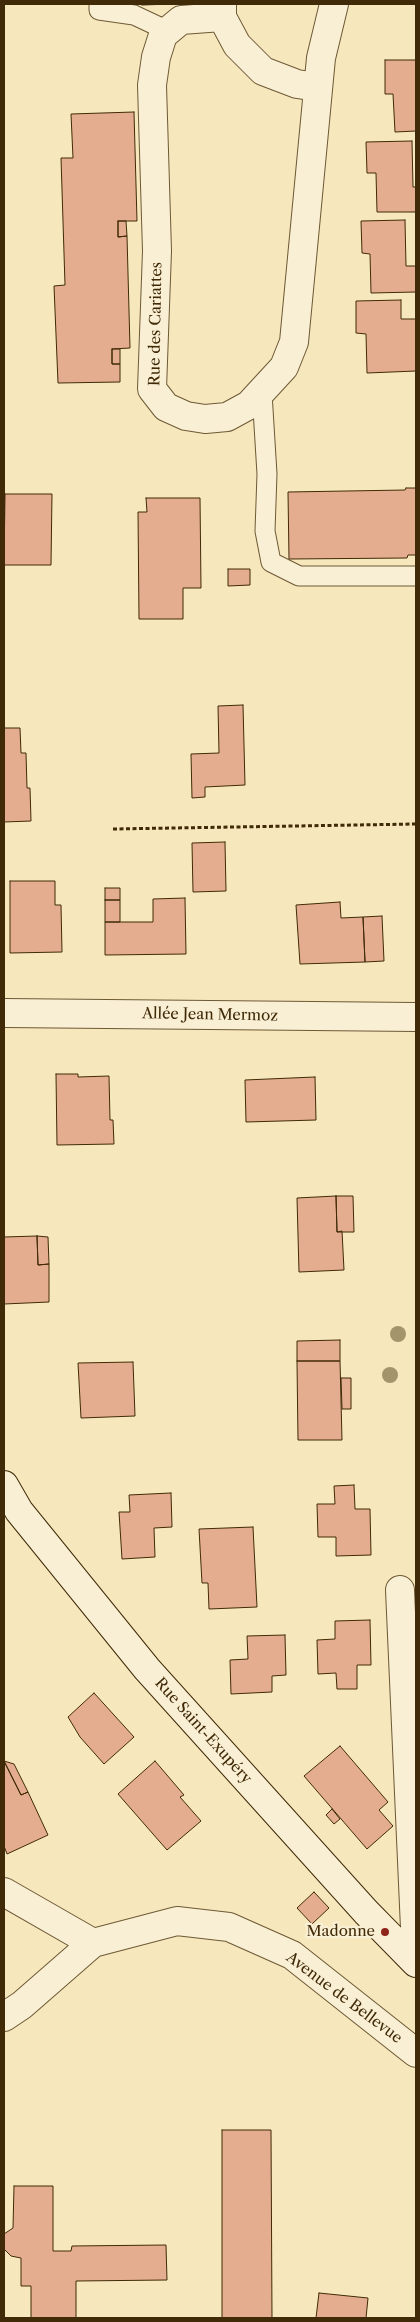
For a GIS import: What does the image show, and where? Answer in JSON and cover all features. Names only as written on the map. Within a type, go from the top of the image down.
[{"type":"street","name":"Rue des Cariattes","points":[[168,31],[163,35],[156,57],[152,85],[156,251],[152,389],[166,407],[186,416],[205,419],[227,417],[249,405],[262,393],[284,367],[294,342],[321,58],[334,4]]},
{"type":"street","points":[[168,31],[181,20],[222,10],[237,45],[263,71],[297,84],[318,87]]},
{"type":"street","name":"Allée Jean Mermoz","points":[[4,1013],[416,1017]]},
{"type":"street","name":"Rue Saint-Exupéry","points":[[4,1486],[19,1512],[147,1669],[366,1912],[416,1963]]},
{"type":"street","points":[[400,1590],[416,1951]]},
{"type":"street","points":[[4,1892],[93,1943]]},
{"type":"street","name":"Avenue de Bellevue","points":[[4,2017],[22,2005],[93,1943],[177,1921],[229,1927],[292,1955],[416,2053]]},
{"type":"lane","points":[[99,4],[99,10],[134,15],[168,31]]},
{"type":"lane","points":[[262,393],[267,474],[265,531],[271,562],[300,576],[416,576]]},
{"type":"path","points":[[113,829],[416,824]]},
{"type":"building","points":[[139,4],[172,4],[142,5]]},
{"type":"building","points":[[385,60],[416,60],[416,131],[395,132],[393,94],[385,94]]},
{"type":"building","points":[[134,112],[137,221],[118,221],[118,237],[127,236],[130,348],[112,349],[112,364],[120,364],[120,382],[58,383],[54,286],[65,285],[61,158],[73,158],[71,114]]},
{"type":"building","points":[[412,141],[413,187],[416,187],[416,212],[377,212],[376,173],[367,173],[366,142]]},
{"type":"building","points":[[405,220],[406,266],[416,266],[416,292],[371,293],[370,254],[362,253],[361,221]]},
{"type":"building","points":[[118,221],[126,221],[127,236],[118,237]]},
{"type":"building","points":[[401,300],[401,319],[416,319],[416,371],[367,373],[366,334],[356,333],[356,301]]},
{"type":"building","points":[[112,349],[120,349],[120,364],[112,364]]},
{"type":"building","points":[[406,488],[416,488],[416,555],[408,555],[407,558],[289,559],[288,492],[405,490]]},
{"type":"building","points":[[5,494],[52,494],[51,565],[4,565]]},
{"type":"building","points":[[146,498],[200,498],[201,588],[183,588],[183,619],[139,619],[138,512],[147,512]]},
{"type":"building","points":[[228,569],[250,569],[250,585],[228,586]]},
{"type":"building","points":[[243,705],[245,785],[205,787],[205,797],[192,798],[191,754],[219,753],[218,706]]},
{"type":"building","points":[[4,728],[20,728],[21,753],[26,753],[27,788],[30,788],[31,821],[4,822]]},
{"type":"building","points":[[225,842],[226,891],[193,892],[192,843]]},
{"type":"building","points":[[10,881],[55,881],[55,905],[61,905],[62,952],[10,953]]},
{"type":"building","points":[[105,888],[120,888],[120,900],[105,900]]},
{"type":"building","points":[[185,898],[186,954],[105,955],[105,922],[153,922],[153,899]]},
{"type":"building","points":[[105,900],[120,900],[120,922],[105,922]]},
{"type":"building","points":[[340,902],[341,918],[363,917],[365,962],[300,964],[296,905]]},
{"type":"building","points":[[382,916],[384,961],[365,962],[363,917]]},
{"type":"building","points":[[56,1074],[78,1074],[78,1077],[109,1076],[110,1120],[113,1120],[114,1144],[57,1145]]},
{"type":"building","points":[[315,1077],[316,1120],[246,1122],[245,1080]]},
{"type":"building","points":[[336,1196],[353,1196],[354,1232],[337,1232]]},
{"type":"building","points":[[336,1196],[337,1232],[342,1231],[344,1270],[299,1272],[297,1198]]},
{"type":"building","points":[[37,1236],[48,1237],[49,1264],[38,1265]]},
{"type":"building","points":[[37,1236],[38,1265],[49,1264],[49,1302],[4,1304],[4,1237]]},
{"type":"building","points":[[340,1340],[340,1361],[297,1361],[297,1341]]},
{"type":"building","points":[[297,1361],[340,1361],[342,1440],[298,1440]]},
{"type":"building","points":[[133,1362],[135,1416],[81,1418],[78,1363]]},
{"type":"building","points":[[341,1378],[351,1378],[351,1409],[342,1409]]},
{"type":"building","points":[[354,1485],[355,1509],[370,1509],[371,1555],[336,1556],[336,1537],[318,1537],[317,1504],[335,1504],[334,1486]]},
{"type":"building","points":[[171,1493],[172,1527],[154,1528],[155,1557],[122,1559],[119,1512],[130,1512],[129,1495]]},
{"type":"building","points":[[253,1527],[257,1607],[209,1609],[208,1583],[202,1583],[199,1529]]},
{"type":"building","points":[[370,1620],[371,1665],[357,1665],[357,1689],[337,1689],[336,1673],[318,1674],[317,1640],[335,1639],[335,1621]]},
{"type":"building","points":[[285,1635],[286,1675],[272,1676],[272,1692],[231,1694],[230,1660],[248,1659],[247,1636]]},
{"type":"building","points":[[94,1693],[134,1737],[104,1764],[80,1737],[68,1717]]},
{"type":"building","points":[[340,1746],[388,1802],[379,1810],[393,1826],[367,1849],[304,1776]]},
{"type":"building","points":[[4,1761],[14,1764],[28,1792],[21,1795]]},
{"type":"building","points":[[4,1761],[21,1795],[28,1792],[48,1835],[7,1854],[4,1846]]},
{"type":"building","points":[[155,1761],[184,1795],[180,1797],[201,1821],[167,1850],[118,1794]]},
{"type":"building","points":[[332,1809],[340,1819],[334,1824],[326,1815]]},
{"type":"building","points":[[314,1892],[329,1908],[312,1924],[297,1908]]},
{"type":"building","points":[[222,2130],[271,2130],[272,2318],[222,2318]]},
{"type":"building","points":[[14,2186],[53,2186],[53,2251],[71,2251],[72,2246],[166,2245],[167,2280],[76,2281],[76,2318],[31,2318],[31,2286],[21,2286],[21,2258],[11,2256],[4,2249],[4,2234],[13,2228]]},
{"type":"building","points":[[319,2293],[368,2298],[366,2318],[316,2318]]},
{"type":"place","name":"Madonne","points":[[385,1932]]}]
